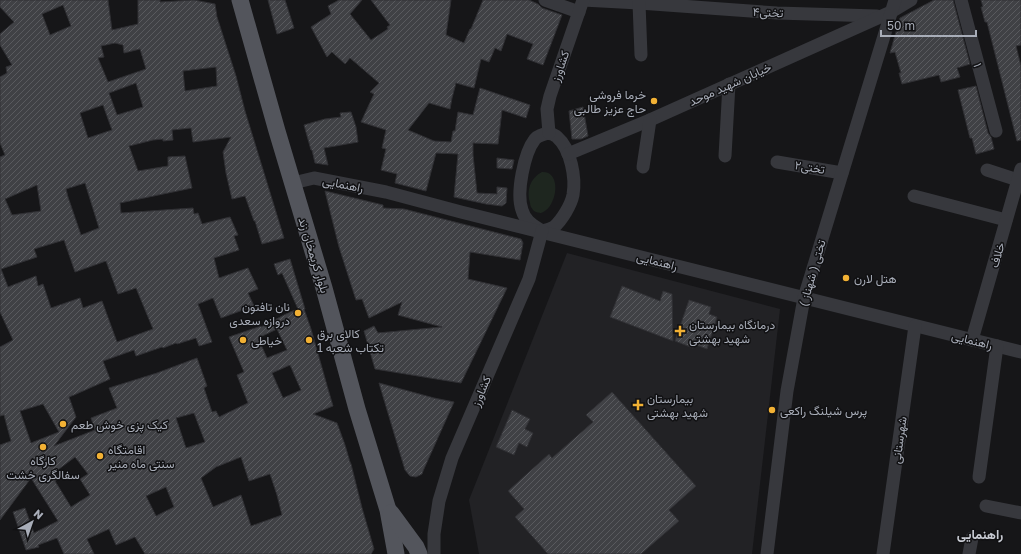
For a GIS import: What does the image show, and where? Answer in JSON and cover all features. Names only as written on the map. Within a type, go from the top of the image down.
[{"type":"main road","name":"بلوار کریمخان زند","points":[[240,0],[324,288],[357,409],[388,510],[395,553]]},
{"type":"main road","name":"بلوار کریمخان زند","points":[[388,510],[416,547],[419,554]]},
{"type":"street","name":"تختی۴","points":[[545,0],[582,4],[639,3],[889,7]]},
{"type":"street","name":"خیابان شهید موحد","points":[[568,154],[650,120],[729,84],[889,7],[911,0]]},
{"type":"street","name":"۱","points":[[961,0],[996,131]]},
{"type":"street","points":[[639,3],[641,55]]},
{"type":"street","name":"کشاورز","points":[[549,133],[547,109],[550,96],[582,4]]},
{"type":"street","name":"تختی ( شهناز )","points":[[766,554],[787,391],[804,298],[842,173],[889,7]]},
{"type":"street","points":[[725,156],[729,84]]},
{"type":"street","points":[[643,167],[650,120]]},
{"type":"street","points":[[549,133],[556,136],[563,143],[568,154],[574,184],[570,205],[563,217],[553,227],[542,232],[527,221],[522,211],[519,199],[520,185],[529,149],[535,140],[542,134],[549,133]]},
{"type":"street","name":"تختی۲","points":[[777,162],[842,173]]},
{"type":"street","points":[[987,170],[1020,174]]},
{"type":"street","name":"خلاف","points":[[972,340],[1020,174]]},
{"type":"street","name":"راهنمایی","points":[[293,183],[314,178],[386,192],[1021,352]]},
{"type":"street","points":[[914,196],[1006,220]]},
{"type":"street","name":"کشاورز","points":[[434,554],[434,534],[439,501],[452,458],[529,279],[542,232]]},
{"type":"street","name":"شهرستانی","points":[[883,554],[915,326]]},
{"type":"street","points":[[979,477],[997,346]]},
{"type":"street","points":[[986,506],[1021,513]]},
{"type":"street","points":[[969,554],[972,538]]},
{"type":"shaded area","points":[[542,172],[551,175],[553,178],[555,182],[555,193],[549,207],[541,213],[532,208],[528,194],[532,181]]},
{"type":"shaded area","name":"بیمارستان شهید بهشتی","points":[[567,253],[780,309],[752,554],[479,554],[469,500]]},
{"type":"building","points":[[0,0],[108,0],[112,30],[138,24],[138,0],[160,0],[160,2],[194,0],[215,4],[217,17],[284,238],[262,244],[245,196],[232,199],[223,152],[231,137],[193,142],[191,128],[172,130],[173,140],[153,140],[129,146],[138,171],[168,166],[168,157],[185,156],[192,188],[120,203],[121,213],[193,208],[194,214],[198,213],[202,224],[230,217],[238,235],[234,236],[239,250],[214,258],[219,278],[248,268],[258,289],[248,293],[254,306],[221,318],[213,298],[198,304],[212,342],[199,346],[196,338],[136,356],[134,350],[103,361],[110,379],[69,397],[76,417],[54,446],[95,430],[91,418],[117,408],[109,388],[157,373],[197,358],[207,386],[204,388],[212,412],[216,411],[219,417],[248,403],[237,375],[244,372],[229,337],[261,327],[298,309],[282,273],[278,275],[274,264],[290,259],[333,406],[313,414],[337,423],[351,464],[374,549],[371,554],[145,554],[135,537],[116,545],[109,529],[87,539],[94,554],[64,554],[57,538],[38,545],[39,547],[26,550],[13,512],[25,508],[34,533],[58,521],[31,478],[0,520],[0,445],[11,441],[4,415],[0,416],[0,347],[13,340],[0,312],[0,157],[5,155],[0,143],[0,77],[7,73],[6,67],[12,65],[0,45],[0,34],[14,22],[0,7]],"holes":[[[63,5],[71,26],[50,35],[42,14]],[[115,43],[123,45],[124,53],[140,49],[146,69],[108,82],[98,58],[104,57],[101,46]],[[216,67],[217,86],[185,91],[183,71]],[[136,83],[143,107],[117,115],[109,93]],[[103,105],[112,130],[88,138],[80,113]],[[85,183],[99,228],[81,235],[66,189]],[[37,185],[41,211],[12,215],[5,199]],[[64,240],[75,272],[106,261],[118,294],[136,288],[153,329],[117,342],[102,301],[83,308],[80,298],[51,308],[43,284],[38,286],[36,276],[8,287],[1,269],[37,257],[34,249]],[[277,329],[287,350],[267,358],[258,338]],[[290,365],[301,390],[283,398],[272,373]],[[43,404],[59,432],[31,443],[20,411]],[[194,413],[205,442],[186,448],[176,418]],[[75,457],[88,474],[80,479],[90,495],[71,507],[55,481],[59,478],[55,472]],[[241,457],[249,481],[270,474],[282,515],[251,526],[241,495],[213,507],[201,478],[216,467]],[[166,487],[174,507],[156,516],[146,496]]]},
{"type":"building","points":[[268,0],[285,0],[294,28],[277,34]]},
{"type":"building","points":[[339,0],[362,0],[350,14],[371,40],[388,29],[387,27],[390,25],[371,0],[451,0],[446,35],[464,43],[483,0],[529,0],[538,4],[542,8],[562,15],[543,65],[527,59],[533,44],[507,34],[501,51],[495,48],[489,62],[481,59],[474,88],[456,83],[450,109],[429,103],[408,130],[434,141],[451,142],[453,131],[455,131],[458,112],[473,115],[480,88],[530,105],[526,118],[502,110],[498,144],[473,143],[477,193],[497,194],[497,187],[507,188],[506,203],[502,206],[454,197],[458,154],[436,153],[426,191],[395,183],[397,174],[381,170],[386,149],[382,148],[386,130],[361,122],[374,94],[370,92],[379,83],[350,58],[345,64],[332,52],[327,57],[311,27],[331,14],[328,6]]},
{"type":"building","points":[[934,0],[953,0],[970,64],[957,68],[960,77],[941,82],[939,75],[902,84],[899,73],[901,73],[895,52],[890,53],[900,18]]},
{"type":"building","points":[[981,0],[1021,0],[1021,45],[1016,46],[1021,66],[1021,140],[1017,141],[987,22],[985,22],[981,7],[983,7]]},
{"type":"building","points":[[976,86],[988,133],[991,137],[994,149],[976,154],[972,138],[970,138],[958,90]]},
{"type":"building","points":[[583,107],[588,136],[581,139],[572,139],[569,111]]},
{"type":"building","points":[[351,112],[356,127],[358,142],[324,148],[328,165],[315,163],[304,125],[325,119],[341,117],[340,113]]},
{"type":"building","points":[[497,158],[514,160],[512,169],[497,168]]},
{"type":"building","points":[[325,191],[383,205],[383,208],[404,209],[521,239],[523,243],[520,260],[470,252],[468,279],[507,288],[461,383],[375,369],[364,331],[374,326],[378,333],[442,327],[398,315],[402,302],[369,318],[362,299],[356,300],[339,247]]},
{"type":"building","points":[[622,286],[660,301],[663,291],[672,294],[673,341],[610,317]]},
{"type":"building","points":[[689,300],[711,307],[709,314],[717,317],[707,349],[696,345],[693,348],[675,341]]},
{"type":"building","points":[[379,383],[454,402],[422,474],[416,477],[410,476],[405,470]]},
{"type":"building","points":[[612,392],[696,486],[669,510],[679,521],[641,554],[548,554],[515,517],[524,509],[508,491],[549,454],[552,458],[593,422],[586,415]]},
{"type":"building","points":[[512,410],[530,419],[525,429],[533,433],[527,447],[519,443],[514,455],[496,447]]},
{"type":"place","name":"خرما فروشی حاج عزیز طالبی","points":[[654,101]]},
{"type":"place","name":"هتل لارن","points":[[846,278]]},
{"type":"place","name":"نان تافتون دروازه سعدی","points":[[298,313]]},
{"type":"place","name":"درمانگاه بیمارستان شهید بهشتی","points":[[680,331]]},
{"type":"place","name":"خیاطی","points":[[243,340]]},
{"type":"place","name":"کالای برق تکتاب شعبه 1","points":[[309,340]]},
{"type":"place","name":"بیمارستان شهید بهشتی","points":[[638,405]]},
{"type":"place","name":"پرس شیلنگ راکعی","points":[[772,410]]},
{"type":"place","name":"کیک پزی خوش طعم","points":[[63,424]]},
{"type":"place","name":"کارگاه سفالگری خشت","points":[[43,447]]},
{"type":"place","name":"اقامتگاه سنتی ماه منیر","points":[[100,456]]},
{"type":"district","name":"راهنمایی","points":[[980,534]]}]
